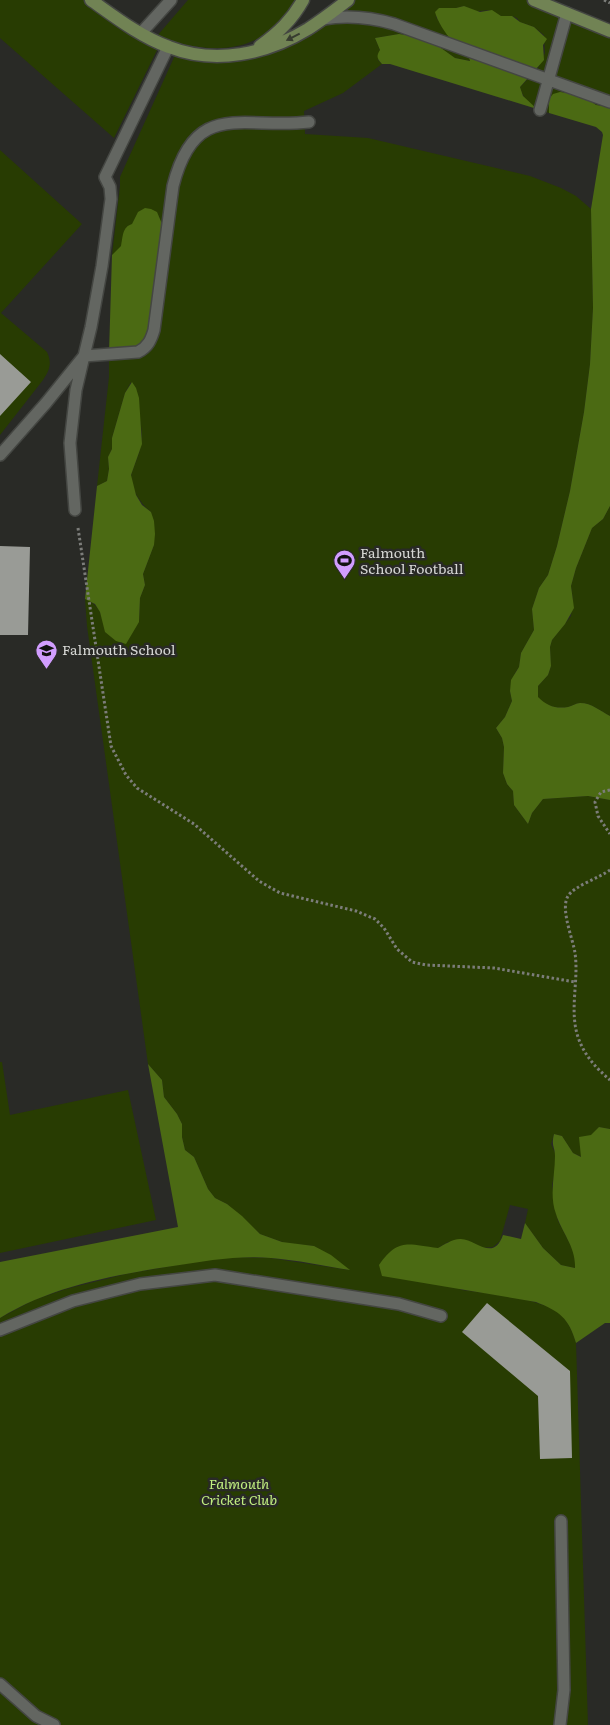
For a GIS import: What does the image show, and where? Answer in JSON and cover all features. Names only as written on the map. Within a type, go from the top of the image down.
[{"type":"street","points":[[91,0],[141,33],[168,47],[215,56],[244,54],[280,43],[309,29],[348,0]]},
{"type":"street","points":[[244,54],[277,34],[287,24],[303,0]]},
{"type":"street","points":[[535,0],[610,31]]},
{"type":"lane","points":[[141,33],[171,0]]},
{"type":"lane","points":[[540,110],[567,13]]},
{"type":"lane","points":[[323,19],[349,16],[378,20],[446,42],[548,81],[610,102]]},
{"type":"lane","points":[[75,510],[70,443],[76,390],[98,286],[110,199],[110,187],[105,177],[168,47]]},
{"type":"lane","points":[[0,454],[46,403],[84,356],[138,352],[143,350],[150,341],[154,330],[173,186],[185,155],[197,138],[210,127],[224,124],[309,122]]},
{"type":"lane","points":[[0,1330],[83,1299],[140,1284],[215,1275],[399,1304],[441,1316]]},
{"type":"lane","points":[[560,1725],[564,1690],[561,1521]]},
{"type":"lane","points":[[0,1684],[36,1716],[54,1725]]},
{"type":"path","points":[[604,0],[610,3]]},
{"type":"path","points":[[75,510],[111,746],[126,775],[137,788],[194,824],[259,881],[280,893],[356,911],[375,919],[384,928],[397,949],[412,962],[426,965],[494,968],[575,982]]},
{"type":"path","points":[[610,790],[601,792],[595,802],[598,816],[610,834]]},
{"type":"path","points":[[610,870],[573,890],[566,898],[566,917],[575,956],[574,1024],[583,1050],[593,1064],[610,1080]]},
{"type":"green space","points":[[0,0],[85,0],[159,46],[114,138],[0,38]]},
{"type":"green space","points":[[188,0],[295,0],[283,18],[268,32],[252,41],[235,46],[216,48],[197,47],[157,36]]},
{"type":"green space","name":"Falmouth Cricket Club","points":[[354,0],[529,0],[610,34],[610,107],[596,105],[582,95],[549,99],[549,113],[534,107],[524,97],[520,87],[537,70],[545,53],[544,35],[534,27],[520,22],[512,16],[501,16],[488,10],[476,11],[464,6],[439,8],[436,17],[451,39],[468,52],[471,61],[455,58],[438,46],[413,36],[399,34],[375,38],[380,50],[378,60],[382,64],[343,93],[304,111],[305,134],[368,138],[530,176],[576,196],[591,209],[593,308],[590,364],[584,412],[570,491],[548,575],[539,588],[532,609],[534,630],[521,653],[519,667],[515,673],[510,691],[512,701],[505,717],[496,728],[502,738],[504,747],[503,773],[507,784],[513,791],[514,805],[528,824],[532,813],[543,799],[588,796],[610,800],[610,1129],[599,1127],[582,1149],[582,1157],[573,1153],[562,1136],[554,1134],[551,1144],[555,1153],[555,1171],[552,1185],[558,1221],[576,1255],[575,1268],[561,1265],[543,1248],[525,1223],[528,1209],[510,1205],[500,1241],[493,1247],[481,1248],[474,1243],[448,1242],[438,1248],[430,1248],[461,1290],[533,1302],[553,1309],[562,1315],[568,1323],[576,1343],[588,1725],[0,1725],[0,1318],[34,1300],[66,1289],[126,1274],[223,1257],[270,1258],[349,1270],[314,1246],[285,1243],[260,1234],[227,1204],[215,1198],[208,1189],[194,1157],[185,1150],[182,1124],[164,1097],[162,1080],[148,1064],[87,626],[85,599],[97,607],[103,621],[139,622],[140,598],[145,585],[143,574],[154,545],[151,512],[139,499],[131,483],[142,435],[131,382],[125,393],[112,438],[112,449],[108,457],[107,481],[97,486],[109,377],[109,353],[163,227],[159,216],[137,216],[119,250],[112,255],[120,177],[176,53],[245,56]]},
{"type":"green space","points":[[464,6],[480,12],[492,10],[501,16],[512,16],[520,22],[534,27],[547,39],[543,45],[544,60],[520,87],[523,96],[537,109],[390,64],[382,64],[379,61],[380,50],[375,38],[399,34],[413,36],[434,43],[455,58],[470,61],[466,52],[444,31],[435,12],[439,8]]},
{"type":"green space","points":[[560,92],[582,95],[596,105],[610,107],[610,506],[603,519],[592,528],[576,568],[571,586],[574,608],[565,624],[552,640],[550,647],[551,666],[548,675],[538,686],[538,697],[548,705],[560,708],[577,703],[588,704],[610,716],[610,800],[588,796],[543,799],[532,813],[528,824],[514,805],[513,791],[507,784],[503,773],[504,747],[502,738],[496,728],[505,717],[512,701],[510,691],[511,680],[519,667],[521,653],[534,630],[532,609],[539,588],[548,575],[570,491],[584,412],[590,364],[593,308],[591,209],[603,135],[596,127],[549,113],[549,99],[553,94]]},
{"type":"green space","points":[[0,150],[82,224],[1,313],[47,352],[50,363],[49,370],[43,380],[0,435]]},
{"type":"green space","points":[[145,208],[157,212],[165,231],[146,346],[109,353],[112,255],[121,246],[126,227],[132,224],[138,212]]},
{"type":"green space","points":[[132,382],[139,398],[142,444],[131,475],[136,495],[142,505],[151,512],[155,534],[154,545],[143,574],[145,585],[140,598],[139,622],[126,644],[116,641],[105,632],[100,612],[95,604],[85,599],[97,486],[107,481],[108,457],[112,449],[112,438],[125,393]]},
{"type":"green space","points":[[610,506],[610,716],[584,703],[564,708],[548,705],[538,698],[538,686],[548,675],[551,666],[550,647],[552,640],[571,616],[573,600],[571,586],[592,528],[603,519]]},
{"type":"green space","points":[[0,1062],[2,1062],[10,1115],[128,1090],[156,1220],[0,1253]]},
{"type":"green space","points":[[148,1064],[162,1080],[164,1097],[182,1124],[185,1150],[194,1157],[208,1189],[215,1198],[227,1204],[242,1216],[260,1234],[282,1242],[314,1246],[331,1255],[350,1270],[271,1258],[246,1257],[210,1260],[128,1273],[84,1283],[41,1298],[0,1318],[0,1262],[178,1227]]},
{"type":"green space","points":[[599,1127],[610,1129],[610,1323],[605,1323],[576,1343],[570,1327],[562,1316],[536,1302],[382,1276],[379,1265],[392,1250],[399,1247],[411,1245],[438,1248],[451,1241],[460,1239],[489,1248],[499,1243],[503,1235],[521,1239],[525,1223],[543,1248],[561,1265],[575,1268],[571,1247],[554,1207],[555,1156],[553,1138],[554,1134],[562,1136],[573,1153],[581,1157],[579,1137],[591,1135]]},
{"type":"building","points":[[0,354],[31,382],[0,416]]},
{"type":"building","points":[[0,546],[30,547],[28,635],[0,635]]},
{"type":"building","points":[[487,1303],[570,1371],[572,1458],[540,1459],[538,1396],[462,1332]]},
{"type":"place","name":"Falmouth School Football","points":[[344,580]]},
{"type":"place","name":"Falmouth School","points":[[46,669]]}]
